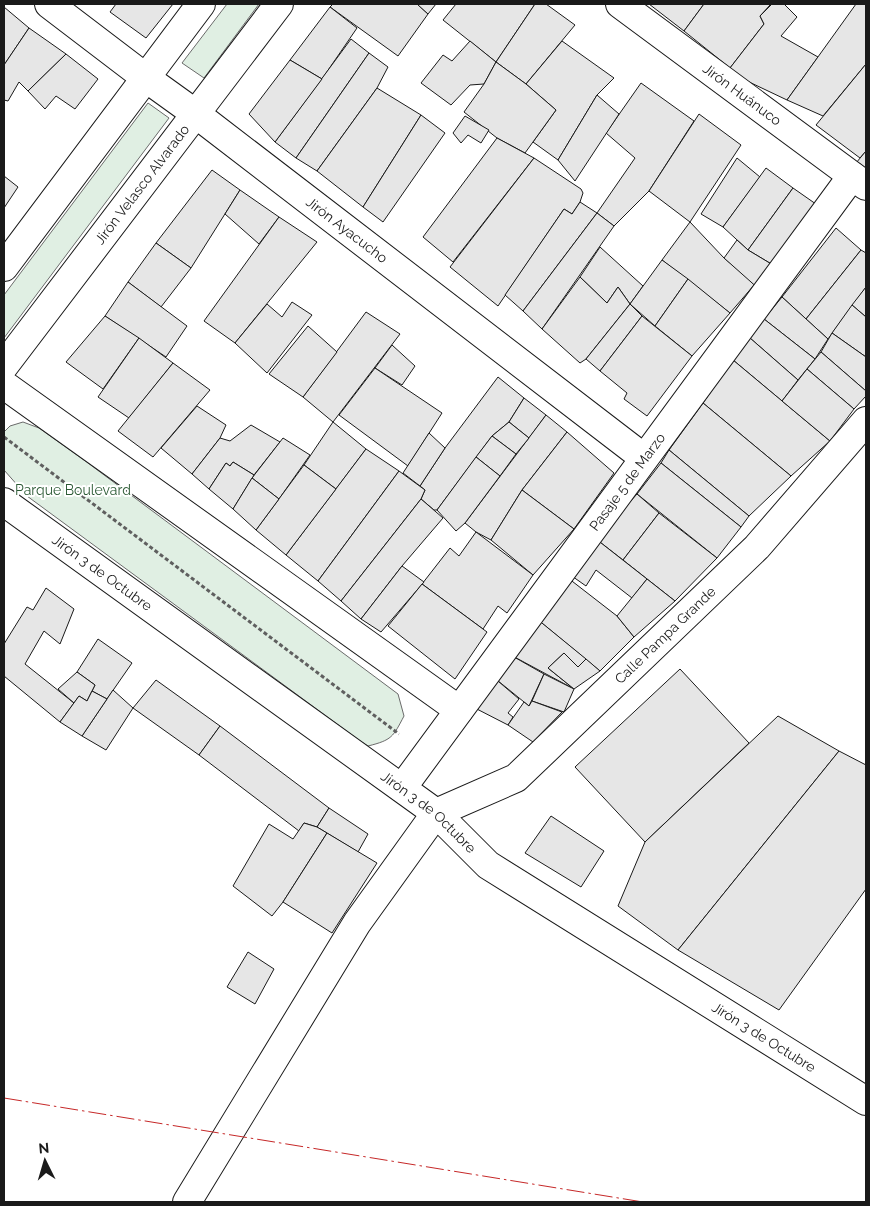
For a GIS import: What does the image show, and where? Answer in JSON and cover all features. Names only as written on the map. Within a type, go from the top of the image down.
[{"type":"street","name":"Jirón Ayacucho","points":[[49,4],[196,114],[644,458]]},
{"type":"street","points":[[4,267],[201,4]]},
{"type":"street","name":"Jirón Velasco Alvarado","points":[[4,366],[279,4]]},
{"type":"street","name":"Jirón Huánuco","points":[[620,4],[859,181]]},
{"type":"street","name":"Pasaje 5 de Marzo","points":[[402,788],[644,458],[859,181]]},
{"type":"street","points":[[4,385],[459,710]]},
{"type":"street","name":"Calle Pampa Grande","points":[[436,813],[516,778],[757,547],[866,421]]},
{"type":"street","name":"Jirón 3 de Octubre","points":[[4,502],[436,813],[488,865],[866,1101]]},
{"type":"street","points":[[186,1202],[357,922],[436,813]]},
{"type":"path","points":[[4,438],[427,754]]},
{"type":"green space","points":[[227,4],[259,4],[204,78],[182,63]]},
{"type":"green space","points":[[148,103],[169,118],[4,338],[4,295]]},
{"type":"green space","name":"Parque Boulevard","points":[[23,422],[39,428],[88,463],[398,694],[404,716],[391,737],[368,746],[360,741],[27,496],[4,470],[4,432],[10,426]]},
{"type":"building","points":[[116,4],[173,4],[146,38],[110,12]]},
{"type":"building","points":[[333,4],[417,4],[428,14],[398,56],[330,7]]},
{"type":"building","points":[[417,4],[436,4],[428,14]]},
{"type":"building","points":[[456,4],[535,4],[496,62],[443,20]]},
{"type":"building","points":[[535,4],[546,4],[575,25],[526,84],[496,62]]},
{"type":"building","points":[[649,4],[704,4],[684,31]]},
{"type":"building","points":[[704,4],[770,5],[760,16],[764,24],[730,68],[684,31]]},
{"type":"building","points":[[772,4],[784,4],[797,17],[781,36],[818,57],[787,100],[747,81],[730,68],[764,24],[760,16]]},
{"type":"building","points":[[856,4],[866,4],[866,64],[823,116],[787,100]]},
{"type":"building","points":[[4,7],[29,28],[4,65]]},
{"type":"building","points":[[330,7],[357,28],[322,79],[290,60]]},
{"type":"building","points":[[29,28],[66,54],[28,91],[19,82],[8,101],[4,100],[4,65]]},
{"type":"building","points":[[351,39],[369,53],[296,158],[275,142]]},
{"type":"building","points":[[470,41],[496,62],[484,84],[470,85],[451,105],[421,83],[443,55],[452,61]]},
{"type":"building","points":[[562,41],[614,78],[597,95],[558,160],[533,142],[556,110],[526,84]]},
{"type":"building","points":[[369,53],[388,67],[377,88],[317,171],[296,158]]},
{"type":"building","points":[[66,54],[98,79],[75,109],[56,96],[45,109],[28,91]]},
{"type":"building","points":[[290,60],[322,79],[275,142],[249,114]]},
{"type":"building","points":[[496,62],[526,84],[556,110],[525,153],[497,138],[464,112],[484,84]]},
{"type":"building","points":[[866,64],[866,151],[860,158],[816,125]]},
{"type":"building","points":[[641,83],[694,121],[649,191],[614,226],[597,213],[635,158],[606,133]]},
{"type":"building","points":[[377,88],[421,115],[363,207],[317,171]]},
{"type":"building","points":[[597,95],[619,114],[575,181],[558,160]]},
{"type":"building","points":[[699,114],[741,145],[690,222],[649,191]]},
{"type":"building","points":[[421,115],[445,133],[383,222],[363,207]]},
{"type":"building","points":[[465,116],[489,130],[481,143],[468,135],[461,143],[453,133]]},
{"type":"building","points":[[497,138],[534,158],[453,262],[423,237]]},
{"type":"building","points":[[866,151],[866,171],[856,163]]},
{"type":"building","points":[[534,158],[581,189],[583,193],[580,202],[572,214],[564,209],[498,306],[450,267]]},
{"type":"building","points":[[737,158],[760,177],[723,227],[701,214]]},
{"type":"building","points":[[766,168],[793,188],[748,250],[723,227]]},
{"type":"building","points":[[212,170],[240,190],[191,268],[156,243]]},
{"type":"building","points":[[4,176],[18,187],[4,208]]},
{"type":"building","points":[[793,188],[823,209],[778,268],[748,250]]},
{"type":"building","points":[[240,190],[279,217],[259,244],[225,214]]},
{"type":"building","points":[[580,202],[597,213],[523,311],[505,295],[564,209],[572,214]]},
{"type":"building","points":[[597,213],[614,226],[542,329],[523,311]]},
{"type":"building","points":[[279,217],[317,242],[235,343],[204,321]]},
{"type":"building","points":[[690,222],[724,258],[755,284],[730,313],[662,260]]},
{"type":"building","points":[[836,228],[861,250],[806,319],[782,297]]},
{"type":"building","points":[[737,240],[748,250],[778,268],[760,290],[724,258]]},
{"type":"building","points":[[156,243],[191,268],[161,307],[128,282]]},
{"type":"building","points":[[600,247],[643,286],[630,304],[618,287],[607,303],[580,277]]},
{"type":"building","points":[[861,250],[866,253],[866,287],[828,339],[806,319]]},
{"type":"building","points":[[662,260],[688,279],[655,326],[630,304]]},
{"type":"building","points":[[580,277],[607,303],[618,287],[630,304],[586,359],[580,363],[542,329]]},
{"type":"building","points":[[688,279],[730,313],[692,356],[655,326]]},
{"type":"building","points":[[128,282],[187,326],[166,357],[105,316]]},
{"type":"building","points":[[866,287],[866,317],[852,305]]},
{"type":"building","points":[[782,297],[828,339],[815,359],[764,319]]},
{"type":"building","points":[[292,302],[312,315],[267,373],[235,343],[267,304],[282,317]]},
{"type":"building","points":[[630,304],[642,316],[600,371],[586,359]]},
{"type":"building","points":[[852,305],[866,317],[866,357],[832,333]]},
{"type":"building","points":[[366,312],[400,334],[333,422],[303,397]]},
{"type":"building","points":[[105,316],[139,338],[103,389],[66,362]]},
{"type":"building","points":[[642,316],[692,356],[647,416],[624,399],[627,393],[600,371]]},
{"type":"building","points":[[764,319],[815,359],[798,380],[750,338]]},
{"type":"building","points":[[308,326],[337,352],[303,397],[269,374]]},
{"type":"building","points":[[832,333],[866,357],[866,391],[821,352]]},
{"type":"building","points":[[139,338],[173,363],[129,418],[98,397]]},
{"type":"building","points":[[750,338],[798,380],[782,401],[733,360]]},
{"type":"building","points":[[392,345],[415,366],[402,385],[375,368]]},
{"type":"building","points":[[821,352],[866,391],[866,396],[854,409],[807,369]]},
{"type":"building","points":[[733,360],[830,441],[791,476],[703,403]]},
{"type":"building","points":[[173,363],[210,390],[153,457],[118,431]]},
{"type":"building","points":[[375,368],[442,413],[408,466],[339,415]]},
{"type":"building","points":[[807,369],[854,409],[830,441],[782,401]]},
{"type":"building","points":[[498,377],[524,398],[509,422],[492,436],[437,510],[434,510],[421,499],[425,490],[420,486],[445,448]]},
{"type":"building","points":[[524,398],[546,415],[529,438],[509,422]]},
{"type":"building","points":[[703,403],[791,476],[749,516],[669,450]]},
{"type":"building","points":[[197,406],[226,425],[220,438],[192,474],[161,448]]},
{"type":"building","points":[[546,415],[567,432],[522,490],[491,540],[476,532],[465,523]]},
{"type":"building","points":[[333,422],[366,449],[336,489],[304,465]]},
{"type":"building","points":[[509,422],[529,438],[516,454],[492,436]]},
{"type":"building","points":[[251,425],[280,442],[254,475],[233,462],[230,466],[226,463],[209,489],[192,474],[220,438],[230,441]]},
{"type":"building","points":[[567,432],[614,473],[574,529],[522,490]]},
{"type":"building","points":[[429,433],[445,448],[420,486],[403,473]]},
{"type":"building","points":[[492,436],[516,454],[500,476],[476,457]]},
{"type":"building","points":[[283,438],[310,455],[279,499],[252,478]]},
{"type":"building","points":[[366,449],[399,471],[318,581],[286,555]]},
{"type":"building","points":[[669,450],[749,516],[741,527],[661,463]]},
{"type":"building","points":[[476,457],[500,476],[465,523],[456,531],[437,510]]},
{"type":"building","points":[[233,462],[254,475],[233,509],[209,489],[226,463],[230,466]]},
{"type":"building","points":[[661,463],[741,527],[717,558],[637,494]]},
{"type":"building","points":[[304,465],[336,489],[286,555],[256,530]]},
{"type":"building","points":[[399,471],[425,490],[421,499],[341,601],[318,581]]},
{"type":"building","points":[[252,478],[279,499],[256,530],[233,509]]},
{"type":"building","points":[[522,490],[574,529],[533,575],[491,540]]},
{"type":"building","points":[[637,494],[659,513],[623,560],[596,539]]},
{"type":"building","points":[[421,499],[443,518],[402,566],[361,619],[341,601]]},
{"type":"building","points":[[659,513],[717,558],[675,601],[623,560]]},
{"type":"building","points":[[476,532],[533,575],[507,613],[498,606],[483,629],[422,584],[450,548],[459,556]]},
{"type":"building","points":[[596,539],[647,579],[632,598],[596,570],[586,586],[569,574]]},
{"type":"building","points":[[402,566],[424,582],[381,632],[361,619]]},
{"type":"building","points":[[568,578],[617,616],[634,637],[600,671],[537,619]]},
{"type":"building","points":[[647,579],[675,601],[634,637],[617,616]]},
{"type":"building","points":[[422,584],[487,632],[455,679],[388,626]]},
{"type":"building","points":[[46,588],[74,609],[60,644],[44,631],[25,664],[74,703],[60,722],[4,676],[4,644],[27,607],[33,610]]},
{"type":"building","points":[[537,619],[586,659],[578,667],[564,653],[548,668],[574,689],[507,653]]},
{"type":"building","points":[[98,639],[132,663],[107,699],[92,691],[95,685],[77,672]]},
{"type":"building","points":[[507,653],[544,674],[529,706],[492,676]]},
{"type":"building","points":[[564,653],[578,667],[586,659],[600,671],[574,689],[548,668]]},
{"type":"building","points":[[680,669],[749,743],[645,842],[575,767]]},
{"type":"building","points":[[77,672],[95,685],[87,701],[79,696],[74,703],[58,689]]},
{"type":"building","points":[[544,674],[574,689],[564,712],[532,701]]},
{"type":"building","points":[[492,676],[519,699],[508,713],[513,717],[508,725],[471,706]]},
{"type":"building","points":[[156,680],[220,726],[199,755],[133,708]]},
{"type":"building","points":[[113,690],[133,708],[106,750],[82,736]]},
{"type":"building","points":[[92,691],[107,699],[82,736],[60,722],[79,696],[87,701]]},
{"type":"building","points":[[532,701],[562,712],[533,742],[508,725],[524,702],[529,706]]},
{"type":"building","points":[[778,716],[839,751],[678,950],[618,906],[645,842]]},
{"type":"building","points":[[220,726],[329,808],[317,827],[304,823],[299,831],[199,755]]},
{"type":"building","points":[[839,751],[866,765],[866,889],[779,1010],[678,950]]},
{"type":"building","points":[[329,808],[368,834],[358,852],[317,827]]},
{"type":"building","points":[[551,816],[604,851],[581,887],[525,853]]},
{"type":"building","points":[[304,823],[317,827],[327,833],[272,916],[233,886],[269,824],[293,839]]},
{"type":"building","points":[[327,833],[377,863],[332,933],[283,902]]},
{"type":"building","points":[[248,952],[274,969],[255,1004],[227,987]]},
{"type":"power","points":[[4,1098],[643,1202]]}]
